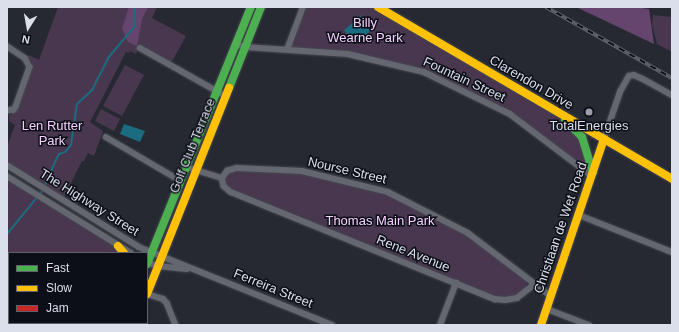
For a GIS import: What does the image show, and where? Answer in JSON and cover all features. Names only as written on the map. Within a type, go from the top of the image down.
[{"type":"street","name":"Golf Club Terrace","points":[[148,260],[250,7]]},
{"type":"street","name":"Golf Club Terrace","points":[[148,291],[261,7]]},
{"type":"street","points":[[287,50],[303,7]]},
{"type":"street","name":"Clarendon Drive","points":[[378,7],[672,179]]},
{"type":"street","name":"Fountain Street","points":[[235,44],[245,47],[348,54],[431,74],[510,114],[593,174]]},
{"type":"street","points":[[7,46],[25,58],[29,62],[30,67],[16,107],[14,110],[7,111]]},
{"type":"street","points":[[140,48],[226,96]]},
{"type":"street","points":[[604,139],[620,92],[629,76],[634,75],[672,95]]},
{"type":"street","points":[[551,108],[582,137],[587,149],[593,174]]},
{"type":"street","points":[[106,137],[181,181]]},
{"type":"street","name":"Christiaan de Wet Road","points":[[541,325],[604,139]]},
{"type":"street","name":"The Highway Street","points":[[7,166],[126,241],[161,256]]},
{"type":"street","points":[[186,167],[222,178]]},
{"type":"street","name":"Nourse Street","points":[[222,178],[227,171],[237,168],[295,170],[388,192],[468,233],[551,296]]},
{"type":"street","name":"The Highway Street","points":[[7,176],[121,250]]},
{"type":"street","name":"Rene Avenue","points":[[222,178],[224,186],[231,192],[495,299],[505,300],[524,294],[535,284]]},
{"type":"street","points":[[579,215],[672,252]]},
{"type":"street","name":"Ferreira Street","points":[[161,256],[326,324],[332,325]]},
{"type":"street","points":[[148,263],[158,266]]},
{"type":"street","name":"Ferreira Street","points":[[158,266],[205,274]]},
{"type":"street","points":[[440,325],[456,283]]},
{"type":"street","points":[[148,294],[163,299],[167,303],[176,325]]},
{"type":"street","points":[[547,309],[589,325]]},
{"type":"green space","name":"Len Rutter Park","points":[[58,7],[157,7],[152,18],[186,36],[171,63],[139,49],[136,54],[130,51],[129,53],[126,52],[90,122],[103,131],[94,156],[88,153],[84,161],[82,161],[64,197],[7,162],[7,147],[15,125],[9,121],[9,115],[13,114],[32,63],[28,57],[29,55],[39,60]]},
{"type":"green space","name":"Billy Wearne Park","points":[[305,7],[372,7],[554,114],[581,139],[590,172],[511,112],[429,72],[370,57],[290,48]]},
{"type":"green space","points":[[653,15],[672,17],[672,52],[657,44],[652,24]]},
{"type":"green space","points":[[125,65],[144,75],[122,116],[103,106]]},
{"type":"green space","points":[[101,109],[120,119],[114,131],[95,121]]},
{"type":"green space","name":"Thomas Main Park","points":[[238,170],[301,173],[386,193],[465,233],[526,280],[527,288],[520,294],[507,298],[495,296],[226,187],[224,179],[226,174]]},
{"type":"green space","name":"Len Rutter Park","points":[[7,178],[117,248],[120,252],[8,252],[8,324],[120,324],[7,325]]},
{"type":"shaded area","points":[[129,7],[148,7],[142,19],[137,46],[128,42],[122,28]]},
{"type":"shaded area","points":[[576,7],[636,7],[649,9],[654,44]]},
{"type":"water","points":[[362,15],[369,24],[367,26],[371,31],[368,33],[371,37],[365,43],[361,38],[358,41],[354,36],[351,39],[344,30]]},
{"type":"water","points":[[124,124],[145,131],[140,142],[120,134]]},
{"type":"waterway","points":[[50,173],[59,154],[65,152],[71,145],[77,104],[92,90],[108,58],[134,27],[135,7]]},
{"type":"waterway","points":[[7,234],[43,190],[46,182]]},
{"type":"railway","points":[[546,7],[672,78]]},
{"type":"traffic: fast","points":[[148,262],[251,7]]},
{"type":"traffic: fast","points":[[229,88],[261,7]]},
{"type":"traffic: fast","points":[[565,120],[582,137],[593,172]]},
{"type":"traffic: slow","points":[[378,7],[672,179]]},
{"type":"traffic: slow","points":[[148,291],[229,88]]},
{"type":"traffic: slow","points":[[541,325],[604,139]]},
{"type":"traffic: slow","points":[[118,246],[123,252]]},
{"type":"place","name":"TotalEnergies","points":[[589,112]]}]
